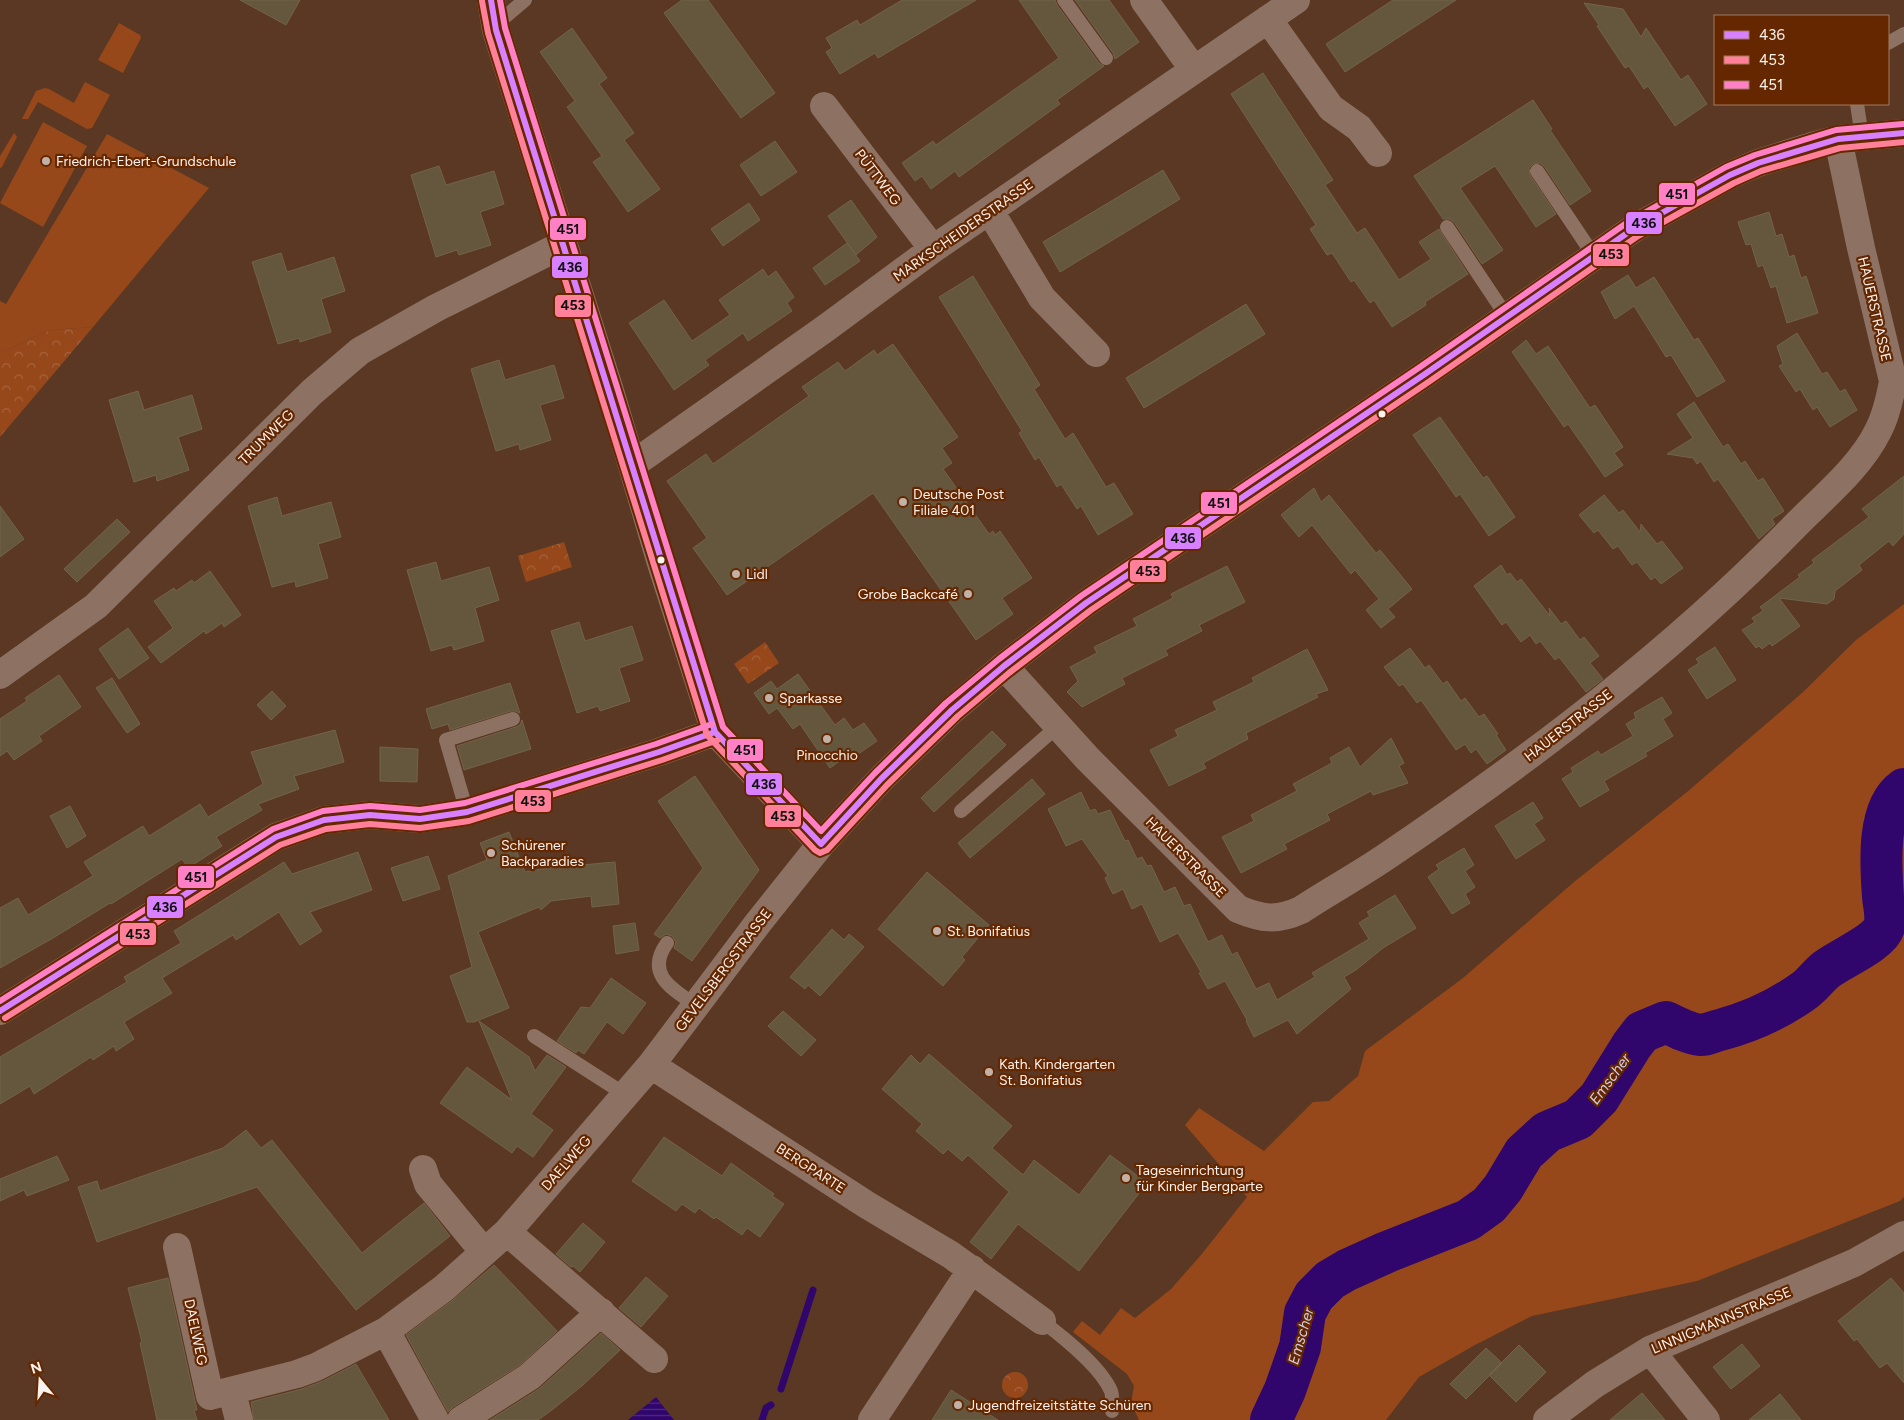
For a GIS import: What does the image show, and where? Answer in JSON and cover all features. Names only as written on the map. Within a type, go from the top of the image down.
[{"type":"street","points":[[1144,0],[1194,70]]},
{"type":"street","name":"MARKSCHEIDERSTRASSE","points":[[632,465],[818,334],[933,249],[1296,0]]},
{"type":"street","points":[[492,13],[660,560],[715,732],[821,844]]},
{"type":"street","points":[[1268,19],[1331,108],[1359,128],[1378,153]]},
{"type":"street","name":"PÜTTWEG","points":[[824,106],[933,249]]},
{"type":"street","name":"GEVELSBERGSTRASSE","points":[[626,1095],[652,1065],[758,923],[821,844],[922,737],[1004,666],[1086,603],[1633,230],[1730,175],[1785,154],[1850,138],[1904,133]]},
{"type":"street","name":"HAUERSTRASSE","points":[[1004,666],[1087,758],[1238,909],[1256,917],[1285,917],[1301,910],[1388,856],[1584,715],[1681,633],[1769,552],[1858,461],[1878,432],[1889,401],[1892,381],[1861,248],[1850,138]]},
{"type":"street","points":[[990,211],[1042,298],[1096,353]]},
{"type":"street","name":"TRUMWEG","points":[[0,675],[96,606],[312,392],[360,351],[436,308],[564,244]]},
{"type":"street","points":[[0,1010],[276,837],[324,820],[370,815],[420,818],[467,812],[659,752],[715,732]]},
{"type":"street","name":"BERGPARTE","points":[[652,1065],[867,1205],[972,1269],[1042,1321]]},
{"type":"street","name":"DAELWEG","points":[[177,1247],[210,1396],[232,1392],[316,1367],[386,1331],[444,1288],[507,1232],[626,1095]]},
{"type":"street","points":[[423,1169],[428,1184],[484,1252]]},
{"type":"street","points":[[507,1232],[654,1359]]},
{"type":"street","name":"LINNIGMANNSTRASSE","points":[[1547,1420],[1595,1384],[1650,1350],[1854,1263],[1903,1238]]},
{"type":"street","points":[[872,1420],[972,1269]]},
{"type":"street","points":[[461,1420],[529,1377],[601,1312]]},
{"type":"street","points":[[386,1331],[435,1420]]},
{"type":"street","points":[[1650,1350],[1706,1420]]},
{"type":"street","points":[[232,1392],[238,1420]]},
{"type":"lane","points":[[492,13],[525,0]]},
{"type":"lane","points":[[1064,0],[1106,58]]},
{"type":"lane","points":[[1889,42],[1904,34]]},
{"type":"lane","points":[[1850,138],[1857,105]]},
{"type":"lane","points":[[1537,171],[1594,256]]},
{"type":"lane","points":[[1447,227],[1507,317]]},
{"type":"lane","points":[[467,812],[446,740],[513,719]]},
{"type":"lane","points":[[961,811],[1058,726]]},
{"type":"lane","points":[[667,943],[662,949],[659,973],[666,984],[697,1006]]},
{"type":"lane","points":[[534,1036],[626,1095]]},
{"type":"lane","points":[[1042,1321],[1069,1342],[1100,1375],[1111,1393],[1112,1411]]},
{"type":"green space","points":[[119,23],[140,35],[141,38],[123,73],[98,60]]},
{"type":"green space","points":[[85,82],[110,95],[92,128],[87,129],[38,102],[28,119],[22,119],[36,91],[45,88],[49,89],[74,103]]},
{"type":"green space","points":[[43,122],[87,146],[43,227],[0,203]]},
{"type":"green space","points":[[14,133],[17,137],[0,168],[0,156]]},
{"type":"green space","points":[[107,134],[209,188],[93,327],[50,330],[0,353],[0,301],[6,304]]},
{"type":"green space","points":[[93,327],[0,437],[0,353],[50,330]]},
{"type":"green space","points":[[564,542],[572,567],[526,582],[518,556]]},
{"type":"green space","points":[[1904,604],[1904,1197],[1900,1201],[1697,1281],[1532,1316],[1475,1345],[1419,1377],[1386,1420],[1139,1420],[1131,1403],[1134,1386],[1127,1374],[1073,1332],[1082,1321],[1100,1335],[1121,1308],[1135,1318],[1171,1289],[1247,1197],[1185,1125],[1199,1108],[1264,1151],[1313,1102],[1329,1101],[1358,1076],[1365,1051],[1463,978],[1574,882],[1687,792],[1802,693],[1856,640]]},
{"type":"green space","points":[[765,642],[779,663],[748,684],[734,664]]},
{"type":"green space","points":[[1015,1372],[1024,1376],[1028,1385],[1024,1394],[1015,1398],[1006,1394],[1002,1385],[1006,1376]]},
{"type":"shaded area","points":[[656,1397],[674,1420],[628,1420]]},
{"type":"building","points":[[240,0],[300,0],[286,25]]},
{"type":"building","points":[[682,0],[708,0],[775,93],[741,118],[664,13]]},
{"type":"building","points":[[902,0],[976,0],[878,58],[875,53],[840,74],[826,52],[832,48],[826,38],[857,20],[860,25]]},
{"type":"building","points":[[1019,0],[1055,0],[1099,63],[1104,66],[1057,100],[1060,104],[959,177],[955,171],[931,189],[922,176],[915,181],[902,163],[933,141],[936,145],[1059,58]]},
{"type":"building","points":[[1075,0],[1109,0],[1139,42],[1115,59],[1113,53]]},
{"type":"building","points":[[1393,0],[1456,0],[1345,72],[1326,44]]},
{"type":"building","points":[[1584,3],[1623,9],[1641,37],[1646,28],[1681,80],[1688,75],[1707,104],[1675,126],[1648,86],[1644,89],[1629,66],[1625,68]]},
{"type":"building","points":[[572,28],[607,78],[599,84],[634,133],[624,140],[660,189],[628,212],[593,162],[602,156],[567,107],[575,101],[540,52]]},
{"type":"building","points":[[1263,73],[1333,180],[1325,185],[1357,233],[1365,228],[1399,280],[1431,259],[1419,242],[1439,229],[1468,274],[1425,302],[1426,305],[1392,327],[1374,300],[1370,303],[1354,280],[1351,282],[1332,253],[1327,255],[1310,229],[1316,225],[1231,94]]},
{"type":"building","points":[[1533,100],[1552,129],[1550,130],[1591,191],[1570,205],[1544,166],[1540,163],[1533,164],[1529,168],[1530,175],[1556,214],[1536,227],[1495,166],[1460,188],[1503,250],[1482,264],[1454,222],[1450,219],[1443,219],[1414,176]]},
{"type":"building","points":[[775,141],[797,172],[761,196],[740,165]]},
{"type":"building","points":[[439,166],[446,185],[494,171],[504,204],[480,212],[491,245],[459,255],[457,250],[436,257],[411,175]]},
{"type":"building","points":[[1163,170],[1180,199],[1060,272],[1043,242]]},
{"type":"building","points":[[851,200],[877,237],[856,255],[828,216]]},
{"type":"building","points":[[749,203],[760,220],[723,246],[711,229]]},
{"type":"building","points":[[1769,212],[1776,236],[1782,234],[1789,257],[1794,255],[1801,278],[1806,276],[1818,313],[1787,323],[1776,286],[1771,288],[1763,265],[1758,267],[1751,244],[1746,245],[1738,222]]},
{"type":"building","points":[[847,243],[860,261],[825,285],[813,268]]},
{"type":"building","points":[[281,253],[287,272],[334,257],[345,291],[321,299],[331,332],[300,342],[299,338],[278,344],[252,262]]},
{"type":"building","points":[[763,269],[768,277],[776,271],[794,297],[787,303],[792,311],[748,341],[743,333],[705,360],[709,365],[674,390],[629,323],[664,300],[692,341],[730,315],[719,300]]},
{"type":"building","points":[[1628,275],[1636,288],[1654,277],[1694,340],[1698,338],[1725,381],[1697,397],[1671,355],[1666,357],[1634,306],[1615,319],[1601,292]]},
{"type":"building","points":[[973,276],[1040,385],[1034,389],[1065,439],[1073,433],[1106,487],[1114,483],[1133,514],[1098,535],[1081,506],[1077,509],[1061,484],[1057,487],[1039,457],[1035,460],[1019,433],[1022,431],[939,297]]},
{"type":"building","points":[[1246,304],[1265,334],[1144,408],[1126,378]]},
{"type":"building","points":[[1797,333],[1822,374],[1827,372],[1840,392],[1845,389],[1857,410],[1830,427],[1817,407],[1813,410],[1800,389],[1796,392],[1779,366],[1783,364],[1777,346]]},
{"type":"building","points":[[1526,340],[1536,354],[1548,346],[1590,408],[1595,405],[1623,447],[1614,453],[1623,465],[1605,477],[1568,424],[1564,427],[1512,352]]},
{"type":"building","points":[[893,344],[958,437],[942,448],[952,463],[943,469],[989,534],[993,531],[995,535],[1000,531],[1032,578],[1002,598],[1013,614],[976,640],[873,493],[727,595],[693,548],[707,538],[667,481],[706,454],[713,464],[809,396],[802,387],[838,362],[845,371],[874,350],[877,355]]},
{"type":"building","points":[[499,360],[505,380],[554,365],[564,398],[540,405],[551,440],[520,450],[519,444],[496,451],[471,369]]},
{"type":"building","points":[[138,391],[144,410],[192,395],[202,429],[178,437],[189,470],[157,481],[156,475],[134,482],[109,400]]},
{"type":"building","points":[[1694,402],[1723,447],[1728,444],[1741,464],[1745,461],[1758,481],[1763,478],[1784,511],[1772,519],[1775,524],[1759,539],[1718,479],[1714,482],[1701,461],[1697,464],[1693,458],[1667,454],[1693,438],[1677,414]]},
{"type":"building","points":[[1440,417],[1483,478],[1487,476],[1515,517],[1489,536],[1460,494],[1456,497],[1413,435]]},
{"type":"building","points":[[1904,476],[1904,534],[1893,546],[1889,541],[1859,565],[1862,570],[1835,591],[1834,599],[1827,604],[1779,598],[1800,626],[1772,646],[1770,643],[1762,649],[1759,646],[1756,648],[1742,630],[1755,622],[1752,618],[1763,611],[1760,607],[1800,577],[1798,575],[1814,563],[1812,560],[1869,517],[1862,509]]},
{"type":"building","points":[[1314,488],[1321,502],[1329,495],[1376,553],[1380,550],[1412,589],[1388,609],[1395,617],[1381,628],[1366,610],[1379,599],[1355,570],[1351,574],[1312,525],[1299,537],[1281,515]]},
{"type":"building","points":[[1604,495],[1619,513],[1623,510],[1640,532],[1641,524],[1657,544],[1662,541],[1683,568],[1661,584],[1655,577],[1651,580],[1637,562],[1632,565],[1618,546],[1613,549],[1598,530],[1594,533],[1579,515]]},
{"type":"building","points":[[277,497],[282,516],[331,502],[341,537],[318,544],[328,578],[296,587],[295,581],[272,587],[248,506]]},
{"type":"building","points":[[0,506],[24,539],[0,557]]},
{"type":"building","points":[[117,519],[130,532],[77,582],[64,569]]},
{"type":"building","points":[[436,562],[441,581],[489,567],[499,600],[475,608],[484,641],[454,650],[452,645],[431,651],[407,570]]},
{"type":"building","points":[[1501,565],[1507,575],[1510,573],[1517,582],[1521,579],[1550,616],[1549,608],[1561,624],[1566,621],[1580,640],[1584,637],[1599,656],[1590,663],[1603,679],[1586,692],[1559,657],[1555,660],[1540,641],[1536,644],[1530,635],[1521,642],[1506,622],[1502,625],[1474,586]]},
{"type":"building","points":[[1227,566],[1245,602],[1199,625],[1202,631],[1165,650],[1168,655],[1122,678],[1125,684],[1082,707],[1067,692],[1078,681],[1070,667],[1097,653],[1094,647],[1137,626],[1133,619],[1173,598],[1171,594]]},
{"type":"building","points":[[210,571],[241,615],[224,627],[222,623],[206,634],[204,631],[161,663],[148,647],[173,628],[154,601],[174,588],[176,591],[192,580],[194,583]]},
{"type":"building","points":[[579,622],[585,641],[632,626],[643,660],[619,668],[630,701],[600,711],[598,706],[577,713],[551,631]]},
{"type":"building","points":[[128,628],[149,658],[119,679],[99,649]]},
{"type":"building","points":[[1715,647],[1736,680],[1707,699],[1688,670],[1699,663],[1696,659]]},
{"type":"building","points":[[1410,648],[1425,668],[1429,665],[1443,684],[1447,681],[1461,701],[1465,698],[1479,717],[1484,714],[1498,734],[1496,735],[1506,750],[1487,764],[1476,749],[1471,753],[1465,744],[1456,750],[1421,700],[1417,703],[1403,684],[1399,686],[1384,667]]},
{"type":"building","points":[[1307,649],[1328,690],[1316,694],[1318,697],[1246,733],[1248,739],[1203,763],[1206,768],[1169,786],[1150,750],[1178,736],[1175,730],[1217,710],[1213,702],[1254,682],[1252,678]]},
{"type":"building","points":[[798,674],[835,725],[844,718],[853,730],[864,723],[877,741],[848,761],[845,757],[830,768],[800,724],[793,729],[777,708],[769,714],[754,693],[771,681],[777,689]]},
{"type":"building","points":[[59,675],[81,707],[39,736],[42,741],[14,760],[7,751],[0,756],[0,719],[27,701],[25,698]]},
{"type":"building","points":[[112,678],[140,724],[127,733],[96,688]]},
{"type":"building","points":[[510,683],[520,713],[511,711],[450,730],[448,724],[432,729],[426,709]]},
{"type":"building","points":[[272,691],[286,706],[271,720],[257,705]]},
{"type":"building","points":[[1662,697],[1672,713],[1663,719],[1673,736],[1645,753],[1647,756],[1604,781],[1609,790],[1580,807],[1562,779],[1573,772],[1571,768],[1598,751],[1601,755],[1633,736],[1626,724],[1636,718],[1634,713]]},
{"type":"building","points":[[522,720],[531,749],[464,770],[457,746],[516,727],[520,725]]},
{"type":"building","points":[[335,730],[344,762],[294,776],[299,789],[258,804],[262,810],[216,837],[222,846],[188,868],[182,859],[111,904],[0,968],[0,908],[18,898],[28,915],[93,876],[84,862],[143,826],[149,836],[200,804],[208,817],[263,784],[251,752]]},
{"type":"building","points":[[992,731],[1006,745],[934,812],[921,798]]},
{"type":"building","points":[[1391,738],[1404,763],[1399,766],[1408,783],[1373,795],[1371,791],[1327,814],[1330,820],[1284,844],[1287,849],[1241,873],[1222,837],[1254,821],[1251,815],[1297,791],[1293,784],[1332,763],[1330,758],[1349,747],[1360,767]]},
{"type":"building","points":[[380,747],[418,749],[417,782],[380,781]]},
{"type":"building","points":[[695,776],[759,870],[692,961],[674,948],[676,942],[672,936],[666,934],[660,938],[654,934],[703,868],[658,801]]},
{"type":"building","points":[[1032,779],[1045,794],[970,858],[958,843]]},
{"type":"building","points":[[1081,792],[1090,811],[1095,809],[1098,814],[1110,810],[1125,841],[1128,840],[1137,859],[1142,857],[1147,866],[1151,865],[1164,892],[1175,887],[1184,906],[1190,904],[1208,942],[1222,935],[1232,955],[1237,952],[1256,989],[1269,983],[1277,1000],[1315,977],[1312,973],[1369,939],[1359,923],[1370,916],[1367,912],[1395,895],[1416,928],[1383,948],[1356,970],[1344,977],[1351,989],[1297,1034],[1288,1020],[1254,1037],[1247,1020],[1225,981],[1208,989],[1199,973],[1201,972],[1178,933],[1160,942],[1142,904],[1132,909],[1123,889],[1113,894],[1105,878],[1108,876],[1082,839],[1066,846],[1048,809]]},
{"type":"building","points":[[1533,802],[1543,818],[1534,824],[1545,840],[1516,859],[1495,826]]},
{"type":"building","points":[[70,806],[86,836],[67,848],[50,816]]},
{"type":"building","points":[[509,832],[525,872],[615,862],[619,904],[592,907],[591,896],[551,901],[541,910],[539,907],[478,932],[509,1008],[474,1022],[467,1022],[450,976],[472,967],[448,876],[487,860],[480,843]]},
{"type":"building","points":[[1464,848],[1474,865],[1465,871],[1475,887],[1465,894],[1470,903],[1452,914],[1428,877],[1439,869],[1436,865]]},
{"type":"building","points":[[358,852],[372,890],[310,912],[322,931],[300,945],[279,912],[236,940],[233,935],[162,978],[172,993],[124,1022],[134,1039],[116,1051],[114,1046],[93,1060],[91,1057],[34,1094],[30,1086],[0,1104],[0,1057],[127,982],[124,977],[181,943],[174,931],[284,862],[292,874]]},
{"type":"building","points":[[428,856],[440,889],[403,901],[391,868]]},
{"type":"building","name":"St. Bonifatius","points":[[927,872],[989,925],[962,957],[965,960],[943,986],[878,929]]},
{"type":"building","points":[[635,923],[639,950],[616,954],[613,926]]},
{"type":"building","points":[[832,929],[844,940],[849,934],[864,947],[820,996],[808,985],[805,989],[790,977]]},
{"type":"building","points":[[611,978],[646,1003],[623,1034],[607,1022],[584,1054],[578,1050],[576,1053],[557,1041],[581,1007],[590,1008]]},
{"type":"building","points":[[783,1011],[816,1040],[801,1056],[768,1026]]},
{"type":"building","points":[[479,1021],[529,1057],[535,1071],[547,1055],[566,1067],[531,1114],[553,1130],[533,1157],[517,1146],[512,1153],[440,1103],[467,1067],[512,1100]]},
{"type":"building","points":[[929,1054],[1012,1126],[992,1148],[1023,1175],[1034,1160],[1079,1195],[1110,1155],[1147,1183],[1079,1271],[1018,1224],[991,1259],[970,1242],[1009,1192],[968,1155],[962,1161],[948,1149],[943,1154],[916,1131],[922,1124],[882,1089],[911,1055],[920,1064]]},
{"type":"building","points":[[246,1130],[261,1148],[272,1140],[362,1253],[424,1203],[450,1236],[356,1310],[257,1187],[97,1242],[78,1187],[97,1181],[100,1191],[223,1148]]},
{"type":"building","points":[[664,1137],[722,1176],[731,1163],[774,1194],[772,1196],[784,1204],[760,1237],[747,1228],[742,1235],[699,1208],[695,1213],[682,1204],[676,1211],[632,1181]]},
{"type":"building","points":[[57,1156],[69,1180],[27,1196],[24,1190],[0,1201],[0,1179]]},
{"type":"building","points":[[583,1223],[605,1242],[580,1272],[556,1254]]},
{"type":"building","points":[[494,1265],[557,1331],[520,1365],[448,1412],[406,1335],[453,1300]]},
{"type":"building","points":[[646,1277],[668,1296],[641,1327],[619,1308]]},
{"type":"building","points":[[168,1278],[197,1410],[194,1410],[197,1420],[157,1420],[140,1343],[142,1342],[128,1288]]},
{"type":"building","points":[[1891,1278],[1904,1293],[1904,1383],[1887,1363],[1880,1368],[1857,1339],[1854,1341],[1838,1321]]},
{"type":"building","points":[[601,1333],[620,1350],[583,1385],[552,1410],[538,1420],[490,1420],[539,1389]]},
{"type":"building","points":[[1742,1344],[1760,1366],[1731,1389],[1713,1367]]},
{"type":"building","points":[[1519,1345],[1546,1372],[1516,1402],[1489,1375]]},
{"type":"building","points":[[1486,1348],[1502,1363],[1466,1399],[1450,1384]]},
{"type":"building","points":[[356,1364],[389,1420],[254,1420],[251,1402],[302,1389],[323,1381]]},
{"type":"building","name":"Jugendfreizeitstätte Schüren","points":[[951,1390],[998,1420],[932,1420]]},
{"type":"building","points":[[1642,1393],[1665,1420],[1610,1420]]},
{"type":"building","points":[[1780,1394],[1801,1420],[1749,1420]]},
{"type":"waterway","name":"Emscher","points":[[1271,1420],[1285,1390],[1300,1347],[1305,1313],[1314,1296],[1330,1280],[1387,1252],[1468,1220],[1489,1205],[1503,1188],[1524,1153],[1547,1132],[1578,1119],[1599,1098],[1642,1032],[1666,1022],[1687,1032],[1703,1035],[1753,1019],[1795,997],[1808,988],[1827,969],[1859,950],[1881,933],[1885,920],[1882,885],[1882,839],[1889,810],[1895,798],[1904,789]]},
{"type":"waterway","points":[[781,1389],[813,1290]]},
{"type":"waterway","points":[[762,1420],[766,1408],[771,1405]]},
{"type":"transit line","name":"436","points":[[491,0],[496,30],[715,732],[821,844],[881,779],[952,710],[1004,666],[1086,603],[1425,374],[1633,229],[1730,175],[1758,163],[1838,139],[1904,133]]},
{"type":"transit line","name":"451","points":[[500,0],[505,28],[723,727],[821,831],[875,773],[946,703],[999,659],[1081,596],[1420,367],[1628,222],[1726,167],[1755,155],[1836,130],[1903,124]]},
{"type":"transit line","name":"453","points":[[482,1],[488,33],[707,735],[815,850],[820,853],[827,850],[887,785],[958,716],[1009,673],[1091,610],[1430,381],[1638,236],[1734,183],[1761,171],[1840,148],[1904,142]]},
{"type":"transit line","name":"451","points":[[0,1001],[273,829],[323,811],[370,806],[420,810],[465,803],[656,744],[712,724]]},
{"type":"transit line","name":"436","points":[[0,1011],[276,837],[324,820],[370,815],[420,819],[467,812],[659,752],[715,732]]},
{"type":"transit line","name":"453","points":[[5,1018],[280,845],[326,829],[370,824],[420,828],[469,821],[662,760],[718,740]]},
{"type":"place","name":"Friedrich-Ebert-Grundschule","points":[[46,161]]},
{"type":"place","name":"Deutsche Post Filiale 401","points":[[903,502]]},
{"type":"place","name":"Lidl","points":[[736,574]]},
{"type":"place","name":"Grobe Backcafé","points":[[968,594]]},
{"type":"place","name":"Sparkasse","points":[[769,698]]},
{"type":"place","name":"Pinocchio","points":[[827,739]]},
{"type":"place","name":"Schürener Backparadies","points":[[491,853]]},
{"type":"place","name":"St. Bonifatius","points":[[937,931]]},
{"type":"place","name":"Kath. Kindergarten St. Bonifatius","points":[[989,1072]]},
{"type":"place","name":"Tageseinrichtung für Kinder Bergparte","points":[[1126,1178]]},
{"type":"place","name":"Jugendfreizeitstätte Schüren","points":[[958,1405]]}]
